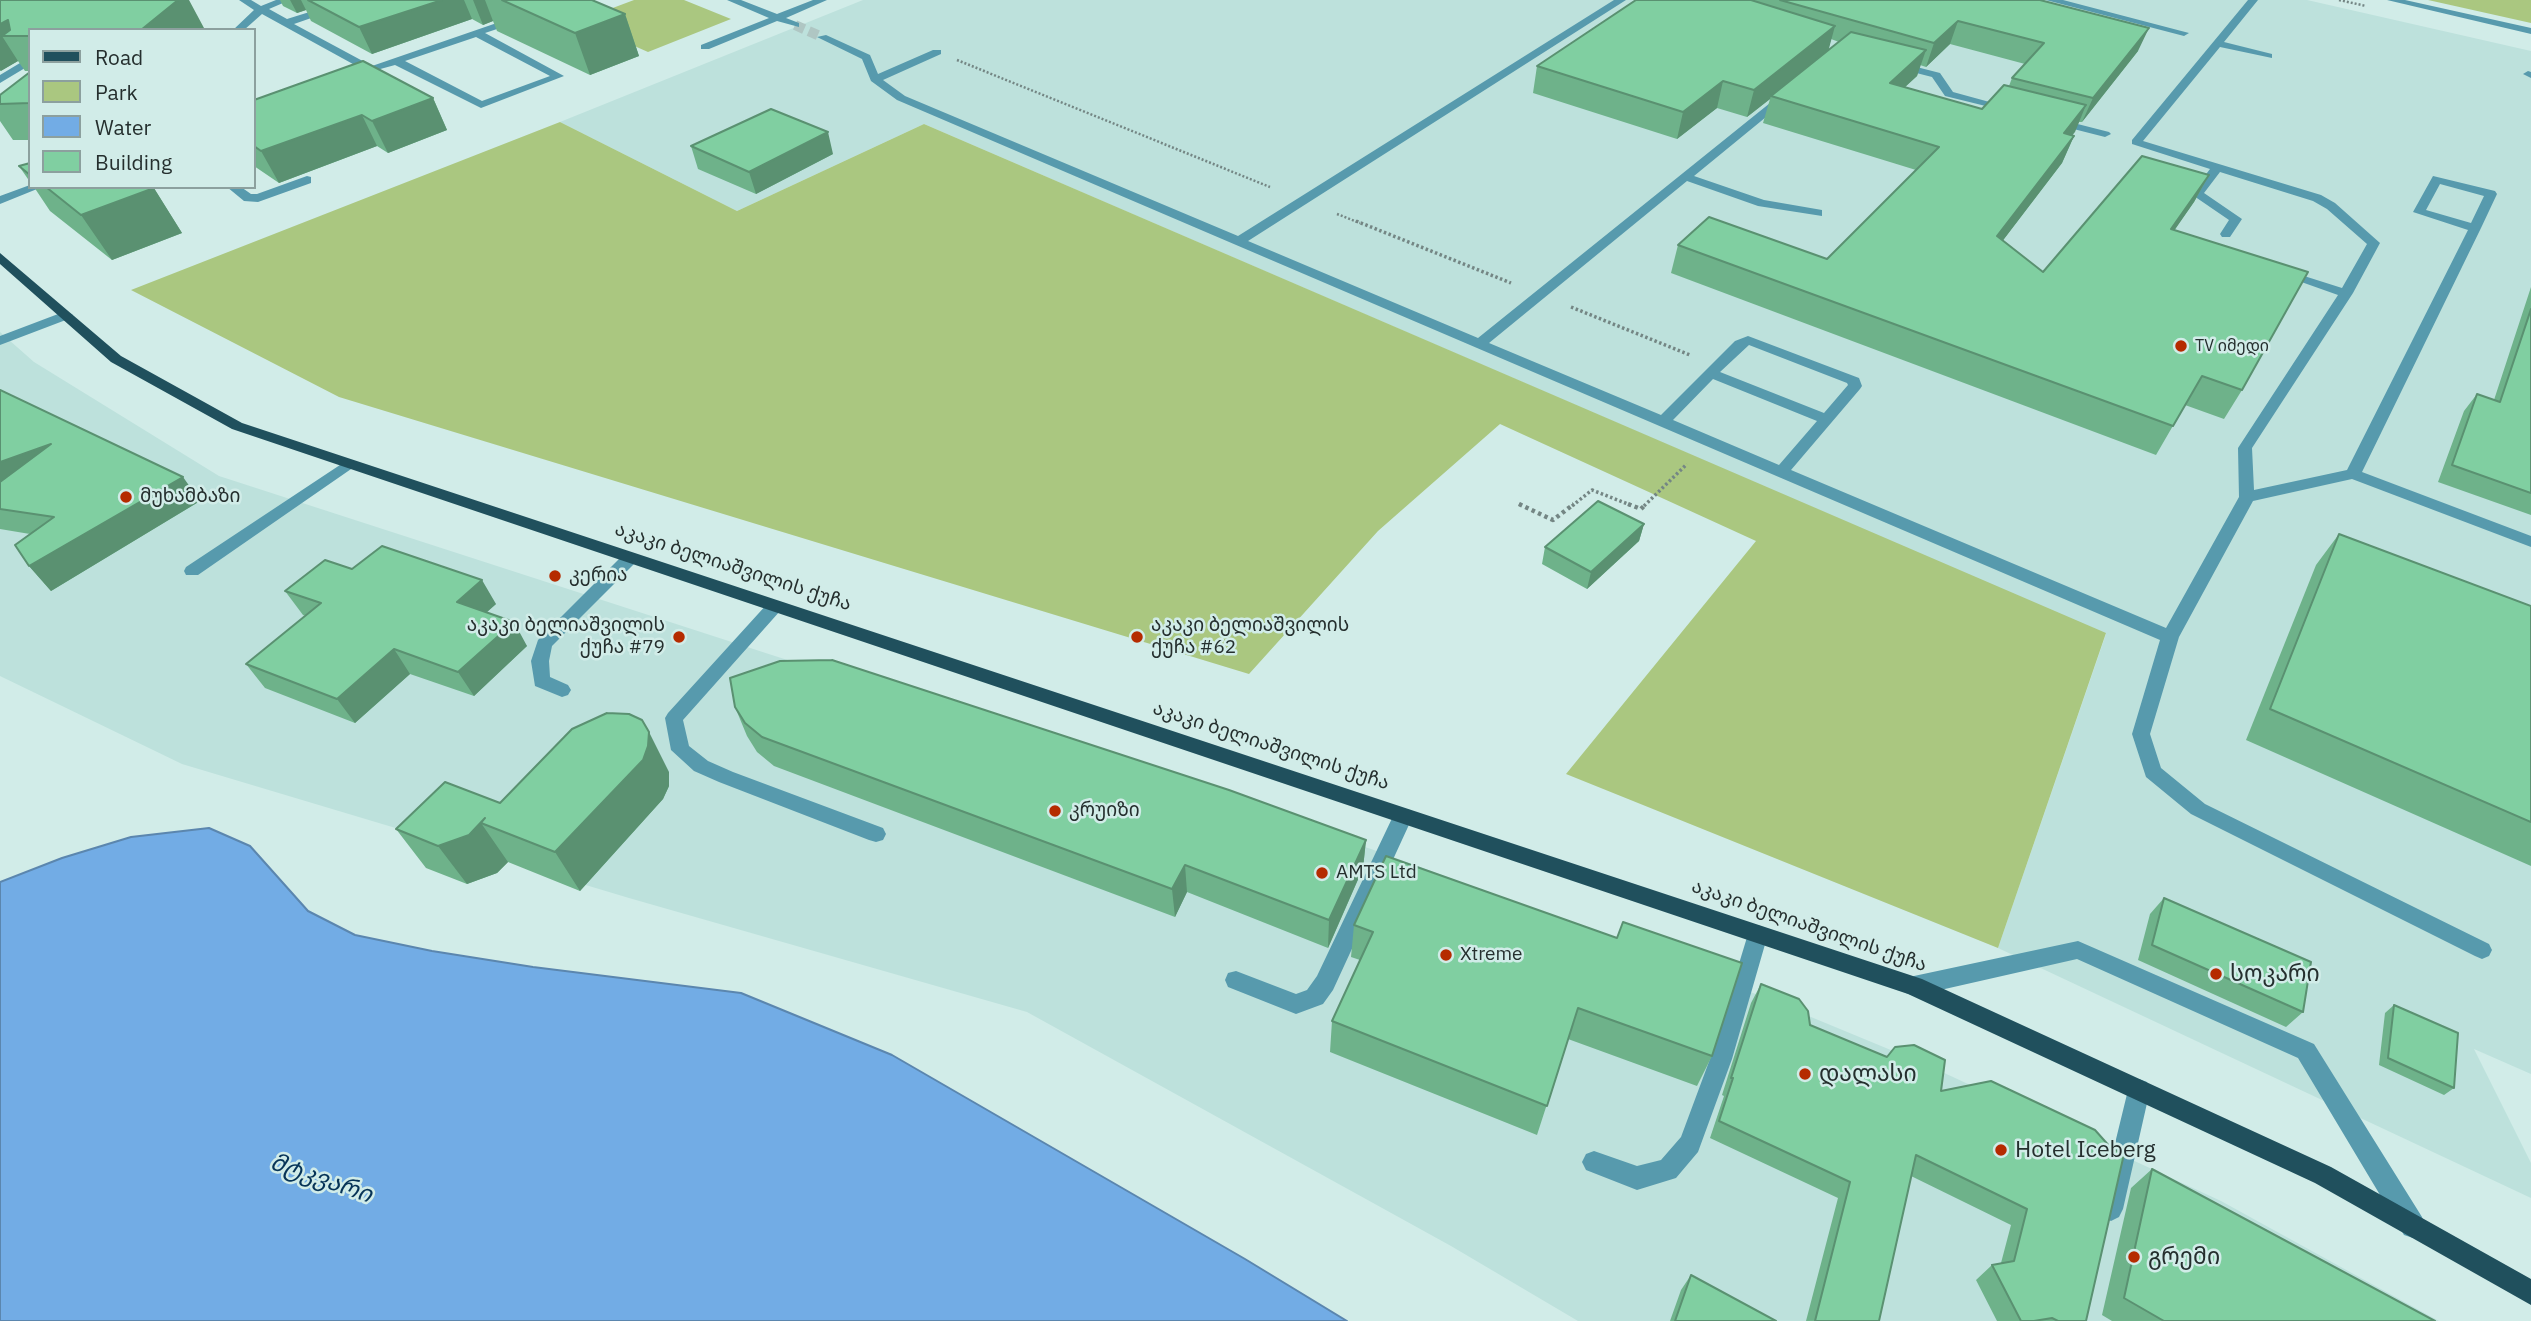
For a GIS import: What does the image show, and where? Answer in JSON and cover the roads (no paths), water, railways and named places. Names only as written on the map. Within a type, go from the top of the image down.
[{"type":"main road","name":"აკაკი ბელიაშვილის ქუჩა","points":[[0,257],[116,359],[237,426],[1914,986],[2323,1175],[2531,1293]]},
{"type":"street","points":[[244,0],[372,69]]},
{"type":"street","points":[[240,28],[261,9],[285,0]]},
{"type":"street","points":[[286,23],[358,0]]},
{"type":"street","points":[[732,0],[795,25]]},
{"type":"street","points":[[705,47],[822,0]]},
{"type":"street","points":[[1238,243],[1621,0]]},
{"type":"street","points":[[2051,0],[2184,33]]},
{"type":"street","points":[[2253,0],[2220,44],[2136,142],[2317,198],[2331,206],[2374,243],[2346,293],[2245,448],[2247,496],[2170,637],[2141,734],[2154,772],[2198,809],[2482,950]]},
{"type":"street","points":[[2392,0],[2531,32]]},
{"type":"street","points":[[346,79],[523,16]]},
{"type":"street","points":[[396,61],[481,106],[559,76],[477,33]]},
{"type":"street","points":[[822,37],[866,57],[875,79],[901,98],[2170,637]]},
{"type":"street","points":[[2220,44],[2268,56]]},
{"type":"street","points":[[875,79],[937,52]]},
{"type":"street","points":[[0,80],[28,61]]},
{"type":"street","points":[[1889,62],[1936,75],[1949,94],[2027,114]]},
{"type":"street","points":[[1479,344],[1789,92]]},
{"type":"street","points":[[2040,117],[2105,134]]},
{"type":"street","points":[[2217,168],[2197,194],[2236,219],[2226,234]]},
{"type":"street","points":[[1686,177],[1762,203],[1818,213]]},
{"type":"street","points":[[2353,474],[2475,228],[2491,194],[2437,178],[2419,212],[2475,228]]},
{"type":"street","points":[[236,189],[248,198],[258,198],[307,180]]},
{"type":"street","points":[[0,200],[30,189]]},
{"type":"street","points":[[2267,268],[2346,293]]},
{"type":"street","points":[[0,341],[66,315]]},
{"type":"street","points":[[1663,422],[1740,344],[1748,340],[1854,381],[1856,386],[1781,472]]},
{"type":"street","points":[[1711,373],[1826,419]]},
{"type":"street","points":[[192,571],[349,464]]},
{"type":"street","points":[[2247,496],[2353,474],[2531,542]]},
{"type":"street","points":[[562,690],[541,681],[540,661],[544,645],[629,559]]},
{"type":"street","points":[[774,607],[674,718],[680,750],[701,766],[726,777],[876,834]]},
{"type":"street","points":[[1236,980],[1296,1004],[1315,997],[1325,983],[1404,816]]},
{"type":"street","points":[[1594,1162],[1637,1178],[1668,1170],[1690,1144],[1721,1059],[1758,934]]},
{"type":"street","points":[[1914,986],[2078,950],[2306,1051],[2413,1226]]},
{"type":"street","points":[[2107,1226],[2139,1090]]},
{"type":"water","name":"მტკვარი","points":[[209,828],[250,846],[308,911],[355,935],[432,951],[533,967],[741,993],[892,1055],[1347,1321],[0,1321],[0,882],[62,858],[131,837]]},
{"type":"tunnel","points":[[795,25],[822,37]]},
{"type":"place","name":"TV იმედი","points":[[2181,346]]},
{"type":"place","name":"მუხამბაზი","points":[[126,497]]},
{"type":"place","name":"კერია","points":[[555,576]]},
{"type":"place","name":"აკაკი ბელიაშვილის ქუჩა #79","points":[[679,637]]},
{"type":"place","name":"აკაკი ბელიაშვილის ქუჩა #62","points":[[1137,637]]},
{"type":"place","name":"კრუიზი","points":[[1055,811]]},
{"type":"place","name":"AMTS Ltd","points":[[1322,873]]},
{"type":"place","name":"Xtreme","points":[[1446,955]]},
{"type":"place","name":"სოკარი","points":[[2216,974]]},
{"type":"place","name":"დალასი","points":[[1805,1074]]},
{"type":"place","name":"Hotel Iceberg","points":[[2001,1150]]},
{"type":"place","name":"გრემი","points":[[2134,1257]]}]
